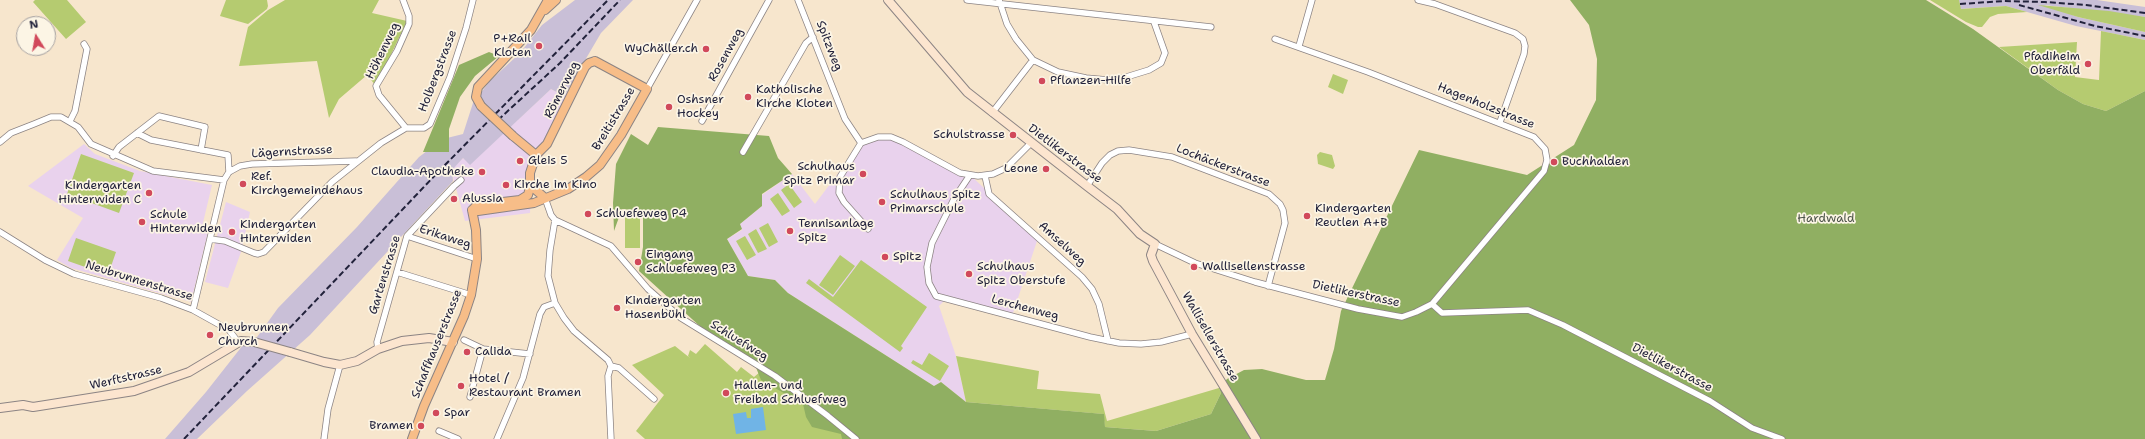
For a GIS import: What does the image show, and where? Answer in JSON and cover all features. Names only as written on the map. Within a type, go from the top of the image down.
[{"type":"main road","points":[[536,156],[481,106],[476,98],[478,86],[531,30],[544,10],[548,0]]},
{"type":"main road","points":[[544,10],[556,0]]},
{"type":"main road","name":"Römerweg","points":[[472,210],[477,205],[524,198],[529,192],[530,173],[536,156],[547,144],[562,115],[566,103],[589,63],[595,61],[600,62],[647,89]]},
{"type":"main road","name":"Breitistrasse","points":[[472,210],[478,211],[523,204],[545,198],[568,189],[586,177],[600,165],[621,136],[647,89]]},
{"type":"main road","points":[[530,185],[545,198]]},
{"type":"main road","name":"Schaffhauserstrasse","points":[[412,439],[424,406],[453,342],[471,295],[477,258],[476,230],[472,210]]},
{"type":"street","name":"Höhenweg","points":[[403,0],[409,16],[408,24],[397,51],[376,86],[379,95],[406,128]]},
{"type":"street","name":"Holbergstrasse","points":[[406,128],[424,128],[430,124],[450,77],[466,28],[473,0]]},
{"type":"street","name":"Breitistrasse","points":[[647,89],[697,0]]},
{"type":"street","name":"Rosenweg","points":[[702,121],[769,0]]},
{"type":"street","name":"Spitzweg","points":[[798,0],[845,119],[861,143]]},
{"type":"street","name":"Dietlikerstrasse","points":[[888,0],[948,72],[967,92],[1117,209],[1140,234],[1155,244],[1195,263],[1268,286],[1390,316],[1402,317],[1432,304],[1437,311],[1442,313],[1528,310],[1563,325],[1703,398],[1752,428],[1782,439]]},
{"type":"street","points":[[967,0],[1000,2],[1154,22],[1211,27]]},
{"type":"street","points":[[1299,46],[1312,0]]},
{"type":"street","points":[[1418,0],[1435,4],[1515,33],[1523,39],[1525,46],[1524,54],[1500,122]]},
{"type":"street","points":[[1000,2],[1016,39],[1033,60],[1058,72],[1086,78],[1108,80],[1136,75],[1157,66],[1165,56],[1164,48],[1154,22]]},
{"type":"street","points":[[743,152],[806,43],[813,37]]},
{"type":"street","name":"Hagenholzstrasse","points":[[1275,39],[1299,46],[1500,122],[1534,137],[1545,149],[1546,155],[1544,171],[1432,304]]},
{"type":"street","points":[[70,121],[75,111],[88,49],[84,44]]},
{"type":"street","points":[[992,113],[1033,60]]},
{"type":"street","points":[[113,156],[119,147],[159,116],[205,127],[201,150]]},
{"type":"street","points":[[0,142],[10,133],[51,117],[61,117],[78,127],[91,144],[113,156],[153,171],[224,180]]},
{"type":"street","points":[[210,239],[225,241],[254,254],[264,252],[298,214],[356,161],[406,128]]},
{"type":"street","points":[[137,132],[151,140],[228,155],[229,172],[224,180],[194,310]]},
{"type":"street","points":[[868,229],[838,193],[840,177],[861,143],[878,137],[891,137],[960,173],[985,176],[1006,168],[1031,143]]},
{"type":"street","name":"Lochäckerstrasse","points":[[1087,186],[1102,163],[1110,155],[1118,151],[1129,150],[1172,158],[1269,194],[1280,204],[1285,217],[1285,223],[1268,286]]},
{"type":"street","name":"Lägernstrasse","points":[[229,172],[240,166],[252,164],[356,161]]},
{"type":"street","name":"Lerchenweg","points":[[970,175],[954,199],[932,243],[927,267],[929,283],[936,296],[1108,341],[1130,344],[1150,344],[1192,334]]},
{"type":"street","name":"Amselweg","points":[[985,176],[989,194],[1082,277],[1092,289],[1099,304],[1108,341]]},
{"type":"street","name":"Gartenstrasse","points":[[378,349],[377,342],[407,236],[454,186],[462,180]]},
{"type":"street","points":[[545,198],[551,215],[555,220],[550,250],[548,276],[555,303],[574,331],[608,360],[612,366],[619,368],[654,398]]},
{"type":"street","name":"Schluefweg","points":[[555,220],[611,246],[648,289],[678,315],[775,376],[856,439]]},
{"type":"street","name":"Neubrunnenstrasse","points":[[0,232],[45,260],[74,274],[161,298],[194,310],[230,330],[238,342]]},
{"type":"street","name":"Erikaweg","points":[[407,236],[477,258]]},
{"type":"street","name":"Wallisellerstrasse","points":[[1155,244],[1151,255],[1153,261],[1192,334],[1256,439]]},
{"type":"street","points":[[397,272],[471,295]]},
{"type":"street","points":[[497,439],[523,378],[542,310],[555,303]]},
{"type":"street","points":[[238,342],[244,340],[254,342],[324,362],[340,365],[357,361],[378,349],[391,344],[415,339],[429,338],[453,342]]},
{"type":"street","points":[[464,340],[484,350],[530,354]]},
{"type":"street","name":"Werftstrasse","points":[[0,414],[24,411],[33,407],[110,395],[154,385],[198,367],[238,342]]},
{"type":"street","points":[[470,397],[484,350]]},
{"type":"street","points":[[324,439],[328,409],[340,365]]},
{"type":"street","points":[[611,439],[608,376],[612,366]]},
{"type":"street","name":"Werftstrasse","points":[[0,408],[23,405],[33,407]]},
{"type":"street","points":[[439,431],[457,439]]},
{"type":"shaded area","points":[[575,0],[633,0],[601,33],[564,96],[551,89],[470,165],[463,158],[452,170],[453,181],[310,335],[247,391],[197,439],[165,439],[206,392],[243,345],[252,344],[278,308],[357,227],[419,157],[443,139],[463,134],[473,103],[490,81],[520,53],[542,25]]},
{"type":"shaded area","points":[[1959,0],[2097,0],[2145,7],[2145,17],[2044,5],[2078,17],[2145,32],[2145,40],[2076,26],[2006,6],[1960,9]]},
{"type":"shaded area","points":[[551,89],[564,96],[568,90],[574,99],[532,174],[530,213],[465,221],[451,170],[463,158],[470,164]]},
{"type":"shaded area","name":"Spitz","points":[[891,137],[970,175],[1038,238],[1012,316],[947,298],[939,306],[956,356],[966,402],[941,382],[934,386],[788,293],[775,280],[748,276],[727,239],[742,230],[740,224],[762,206],[762,195],[792,174],[815,204],[861,143]]},
{"type":"shaded area","name":"Schule Hinterwiden","points":[[84,144],[95,154],[140,171],[212,185],[202,227],[209,228],[191,302],[71,268],[57,260],[83,218],[28,186]]},
{"type":"shaded area","name":"Kindergarten Hinterwiden","points":[[226,202],[250,212],[241,252],[228,288],[205,282]]},
{"type":"green space","points":[[35,0],[67,0],[86,22],[66,39],[56,28],[56,16],[45,16],[33,2]]},
{"type":"green space","points":[[226,0],[267,0],[268,6],[267,9],[248,24],[220,16]]},
{"type":"green space","points":[[285,0],[379,0],[372,13],[407,21],[376,86],[367,75],[339,99],[329,118],[317,61],[239,66],[248,27],[268,10]]},
{"type":"green space","name":"Hardwald","points":[[1570,0],[1926,0],[1973,29],[2058,90],[2083,104],[2106,111],[2145,91],[2145,439],[842,439],[841,434],[812,427],[806,417],[803,404],[761,380],[753,360],[703,329],[639,271],[643,247],[643,211],[622,209],[614,231],[613,203],[616,164],[631,134],[648,145],[658,127],[769,136],[778,158],[792,174],[762,194],[762,206],[740,224],[742,229],[727,239],[748,276],[775,280],[788,293],[934,386],[941,382],[966,402],[1104,414],[1105,427],[1156,431],[1211,414],[1221,393],[1219,388],[1227,379],[1244,370],[1262,369],[1306,380],[1325,380],[1334,349],[1341,311],[1419,150],[1527,175],[1574,145],[1596,100],[1597,59],[1589,25]]},
{"type":"green space","points":[[1930,0],[1959,0],[1961,9],[2006,6],[2027,12],[1998,14],[1990,17],[1982,27],[1978,27],[1966,22]]},
{"type":"green space","points":[[2038,5],[2109,11],[2145,17],[2145,32],[2078,17]]},
{"type":"green space","points":[[2101,31],[2145,40],[2145,91],[2106,111],[2083,104],[2058,90],[1999,47],[2077,42],[2075,77],[2099,80]]},
{"type":"green space","points":[[489,52],[499,56],[475,76],[460,97],[449,129],[449,152],[423,152],[459,65]]},
{"type":"green space","points":[[1333,74],[1348,80],[1343,94],[1328,87]]},
{"type":"green space","points":[[1320,152],[1332,155],[1335,166],[1333,169],[1318,164],[1317,155]]},
{"type":"green space","points":[[81,154],[134,173],[119,213],[67,194]]},
{"type":"green space","points":[[789,184],[802,202],[794,208],[781,190]]},
{"type":"green space","points":[[778,193],[790,211],[782,216],[770,199]]},
{"type":"green space","points":[[625,211],[640,211],[640,248],[625,248]]},
{"type":"green space","points":[[768,223],[778,242],[769,247],[759,228]]},
{"type":"green space","points":[[756,229],[767,249],[758,253],[748,234]]},
{"type":"green space","points":[[745,236],[756,255],[747,260],[736,241]]},
{"type":"green space","points":[[76,238],[116,252],[108,275],[68,261]]},
{"type":"green space","points":[[840,255],[855,266],[833,295],[819,285]]},
{"type":"green space","points":[[861,260],[927,307],[901,346],[903,348],[900,352],[806,283],[809,279],[833,297]]},
{"type":"green space","name":"Hallen- und Freibad Schluefweg","points":[[705,344],[737,372],[741,367],[754,377],[760,372],[840,429],[844,439],[645,439],[636,431],[664,395],[632,365],[675,346],[690,358],[688,356],[690,350],[696,354]]},
{"type":"green space","points":[[929,353],[949,366],[940,381],[911,363],[913,360],[922,365]]},
{"type":"green space","points":[[956,356],[1039,371],[1037,389],[1100,394],[1107,421],[1219,388],[1221,393],[1211,414],[1156,431],[1105,427],[1103,414],[966,402]]},
{"type":"water","points":[[763,407],[766,430],[736,434],[733,414],[746,412],[747,418],[751,418],[751,409]]},
{"type":"railway","points":[[184,439],[441,169],[608,0]]},
{"type":"railway","points":[[498,120],[560,63],[620,0]]},
{"type":"railway","points":[[1960,4],[2004,1],[2045,2],[2086,5],[2145,13]]},
{"type":"railway","points":[[2019,5],[2095,26],[2145,36]]},
{"type":"place","name":"P+Rail Kloten","points":[[539,46]]},
{"type":"place","name":"WyChäller.ch","points":[[706,49]]},
{"type":"place","name":"Pfadiheim Oberfäld","points":[[2088,64]]},
{"type":"place","name":"Pflanzen-Hilfe","points":[[1042,81]]},
{"type":"place","name":"Katholische Kirche Kloten","points":[[748,97]]},
{"type":"place","name":"Oshsner Hockey","points":[[669,107]]},
{"type":"place","name":"Schulstrasse","points":[[1013,135]]},
{"type":"place","name":"Gleis 5","points":[[520,161]]},
{"type":"place","name":"Buchhalden","points":[[1554,162]]},
{"type":"place","name":"Leone","points":[[1046,169]]},
{"type":"place","name":"Claudia-Apotheke","points":[[482,172]]},
{"type":"place","name":"Schulhaus Spitz Primar","points":[[863,174]]},
{"type":"place","name":"Ref. Kirchgemeindehaus","points":[[243,184]]},
{"type":"place","name":"Kirche im Kino","points":[[506,185]]},
{"type":"place","name":"Kindergarten Hinterwiden C","points":[[149,193]]},
{"type":"place","name":"Alussia","points":[[454,199]]},
{"type":"place","name":"Schulhaus Spitz Primarschule","points":[[882,202]]},
{"type":"place","name":"Schluefeweg P4","points":[[588,214]]},
{"type":"place","name":"Kindergarten Reutlen A+B","points":[[1307,216]]},
{"type":"place","name":"Schule Hinterwiden","points":[[142,222]]},
{"type":"place","name":"Tennisanlage Spitz","points":[[790,231]]},
{"type":"place","name":"Kindergarten Hinterwiden","points":[[232,232]]},
{"type":"place","name":"Spitz","points":[[885,257]]},
{"type":"place","name":"Eingang Schluefeweg P3","points":[[638,262]]},
{"type":"place","name":"Wallisellenstrasse","points":[[1194,267]]},
{"type":"place","name":"Schulhaus Spitz Oberstufe","points":[[969,274]]},
{"type":"place","name":"Kindergarten Hasenbühl","points":[[617,308]]},
{"type":"place","name":"Neubrunnen Church","points":[[210,335]]},
{"type":"place","name":"Calida","points":[[467,352]]},
{"type":"place","name":"Hotel / Restaurant Bramen","points":[[461,386]]},
{"type":"place","name":"Hallen- und Freibad Schluefweg","points":[[726,393]]},
{"type":"place","name":"Spar","points":[[436,413]]},
{"type":"place","name":"Bramen","points":[[421,426]]}]
